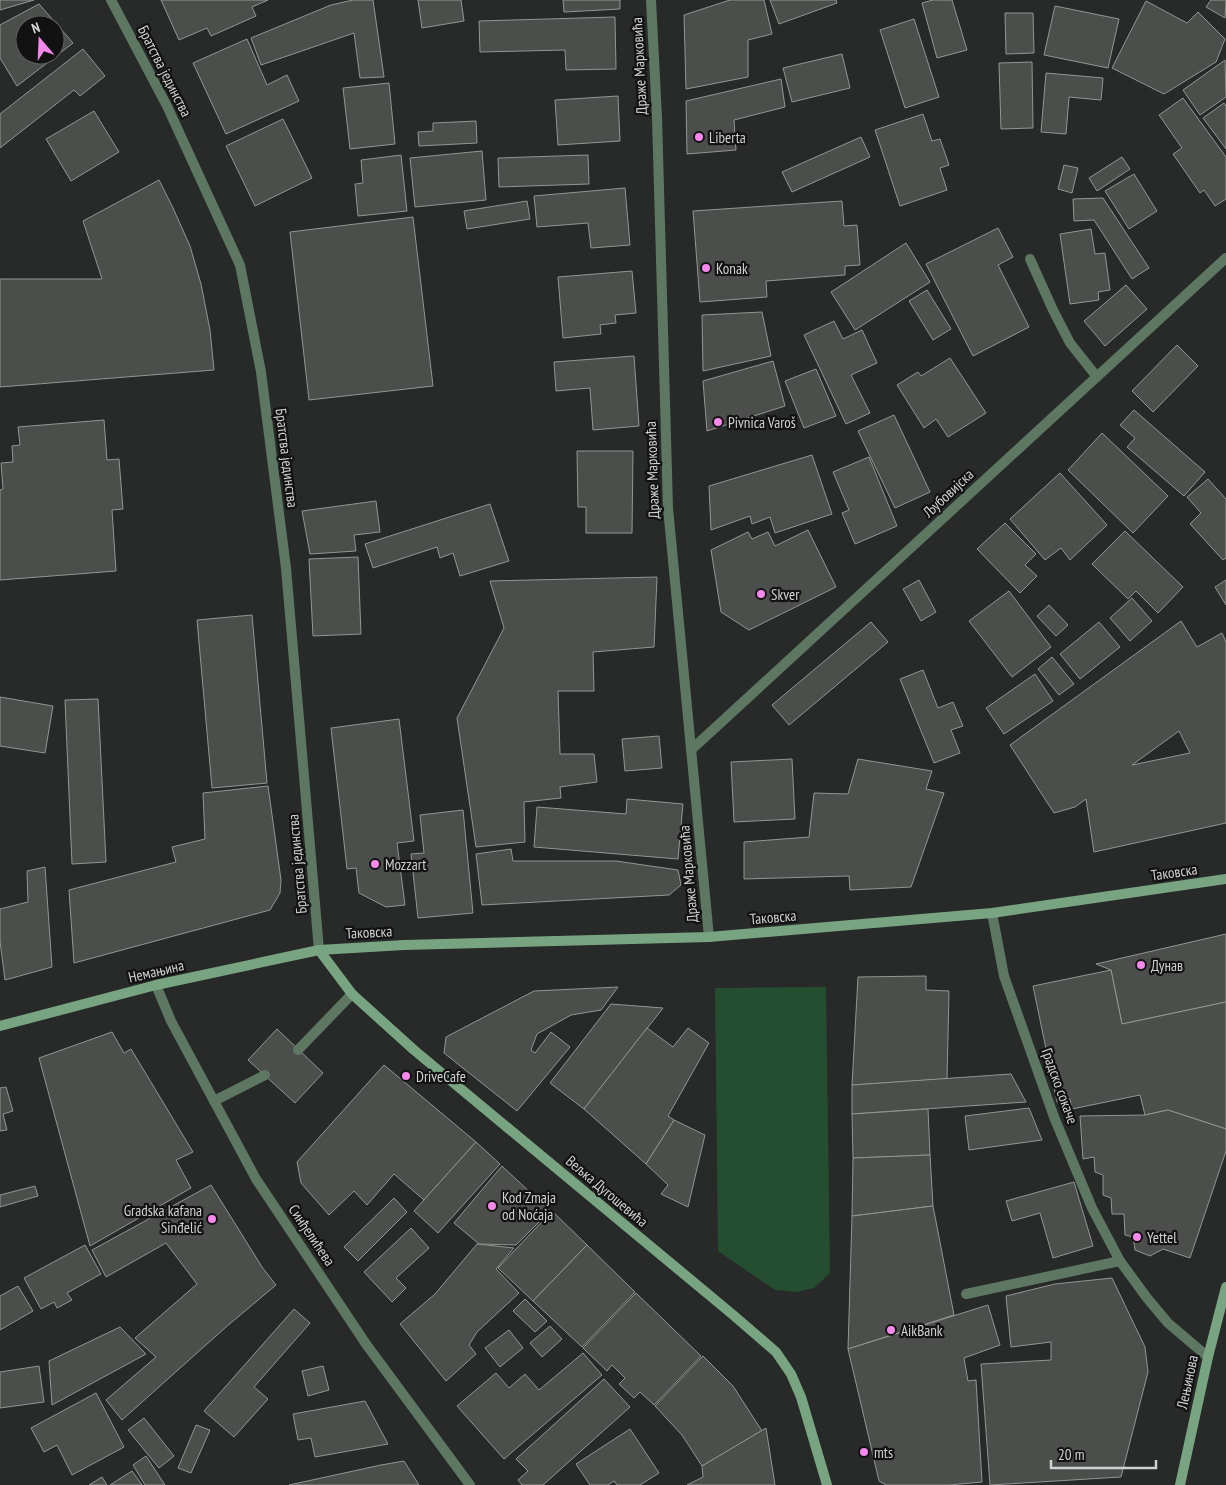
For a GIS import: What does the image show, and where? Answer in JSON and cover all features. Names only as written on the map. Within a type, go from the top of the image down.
[{"type":"street","name":"Братства јединства","points":[[111,0],[167,106],[240,264],[261,372],[286,568],[319,950]]},
{"type":"street","name":"Драже Марковића","points":[[651,0],[657,117],[668,508],[709,938]]},
{"type":"street","name":"Љубовијска","points":[[691,750],[1226,258]]},
{"type":"street","points":[[1030,259],[1070,343],[1097,377]]},
{"type":"street","name":"Таковска","points":[[319,950],[404,945],[709,938],[992,913],[1226,879]]},
{"type":"street","name":"Градско сокаче","points":[[992,913],[1004,976],[1054,1116],[1092,1208],[1120,1261],[1168,1323],[1208,1357]]},
{"type":"street","name":"Немањина","points":[[0,1026],[156,985],[319,950]]},
{"type":"street","name":"Вељка Дугошевића","points":[[319,950],[352,994],[414,1050],[776,1352],[792,1374],[827,1485]]},
{"type":"street","name":"Синђелићева","points":[[156,985],[171,1020],[256,1179],[366,1344],[470,1485]]},
{"type":"street","points":[[298,1050],[352,994]]},
{"type":"street","points":[[214,1101],[265,1076]]},
{"type":"street","points":[[966,1294],[1120,1261]]},
{"type":"street","name":"Лењинова","points":[[1181,1485],[1208,1357],[1226,1287]]},
{"type":"green space","points":[[826,987],[830,1273],[814,1288],[797,1292],[775,1290],[718,1251],[715,988]]},
{"type":"building","points":[[0,0],[34,0],[0,10]]},
{"type":"building","points":[[161,0],[268,0],[252,7],[256,16],[211,36],[207,28],[179,40]]},
{"type":"building","points":[[353,0],[373,0],[384,77],[360,78],[354,33],[261,65],[251,38],[331,5]]},
{"type":"building","points":[[418,0],[461,0],[464,21],[422,28]]},
{"type":"building","points":[[563,0],[620,0],[620,9],[564,12]]},
{"type":"building","points":[[730,0],[764,0],[772,34],[748,40],[748,77],[686,89],[684,15]]},
{"type":"building","points":[[770,0],[836,0],[837,3],[779,24]]},
{"type":"building","points":[[933,0],[952,0],[967,50],[937,58],[922,3]]},
{"type":"building","points":[[1211,0],[1226,0],[1225,18],[1206,7]]},
{"type":"building","points":[[1146,1],[1187,23],[1198,12],[1225,39],[1216,62],[1164,94],[1112,68]]},
{"type":"building","points":[[39,4],[49,15],[19,15]]},
{"type":"building","points":[[1055,6],[1119,19],[1108,68],[1044,55]]},
{"type":"building","points":[[1005,13],[1033,13],[1034,53],[1006,54]]},
{"type":"building","points":[[15,17],[15,65],[44,65],[17,86],[0,58],[0,25]]},
{"type":"building","points":[[615,17],[616,69],[566,70],[565,50],[480,52],[479,21]]},
{"type":"building","points":[[914,19],[939,97],[905,108],[880,30]]},
{"type":"building","points":[[65,34],[73,43],[65,49]]},
{"type":"building","points":[[247,39],[267,85],[287,75],[299,101],[226,134],[193,63]]},
{"type":"building","points":[[83,49],[105,76],[80,96],[74,90],[0,148],[0,114]]},
{"type":"building","points":[[842,54],[850,88],[792,102],[783,68]]},
{"type":"building","points":[[1225,60],[1226,97],[1200,115],[1183,90]]},
{"type":"building","points":[[1032,62],[1033,128],[1001,129],[999,63]]},
{"type":"building","points":[[1046,73],[1103,78],[1101,100],[1069,97],[1066,134],[1041,132]]},
{"type":"building","points":[[781,79],[785,107],[734,120],[736,150],[687,154],[686,101]]},
{"type":"building","points":[[389,83],[395,144],[350,149],[343,88]]},
{"type":"building","points":[[618,96],[620,141],[558,145],[555,100]]},
{"type":"building","points":[[1183,98],[1226,157],[1226,199],[1215,206],[1204,190],[1200,193],[1173,154],[1182,148],[1159,115]]},
{"type":"building","points":[[1224,103],[1226,106],[1226,149],[1203,118]]},
{"type":"building","points":[[94,111],[119,152],[71,181],[46,139]]},
{"type":"building","points":[[923,114],[932,141],[940,139],[949,165],[940,168],[947,190],[900,206],[875,130]]},
{"type":"building","points":[[283,119],[312,178],[255,206],[226,146]]},
{"type":"building","points":[[476,121],[477,143],[419,146],[418,132],[433,131],[433,123]]},
{"type":"building","points":[[861,137],[870,157],[792,192],[782,172]]},
{"type":"building","points":[[482,151],[486,200],[415,207],[410,158]]},
{"type":"building","points":[[401,155],[407,211],[358,216],[355,184],[363,183],[361,160]]},
{"type":"building","points":[[588,155],[589,184],[499,187],[498,158]]},
{"type":"building","points":[[1122,157],[1130,169],[1097,191],[1089,178]]},
{"type":"building","points":[[1064,165],[1078,168],[1072,193],[1058,189]]},
{"type":"building","points":[[1134,174],[1157,211],[1129,229],[1105,191]]},
{"type":"building","points":[[159,180],[190,246],[201,284],[210,330],[214,370],[0,387],[0,279],[102,279],[83,221]]},
{"type":"building","points":[[625,188],[630,245],[591,248],[588,223],[537,227],[534,196]]},
{"type":"building","points":[[1103,198],[1149,268],[1132,279],[1094,220],[1074,221],[1073,199]]},
{"type":"building","points":[[527,201],[530,219],[467,229],[464,211]]},
{"type":"building","points":[[842,201],[844,226],[857,225],[860,265],[845,266],[845,275],[766,281],[767,297],[700,302],[693,211]]},
{"type":"building","points":[[413,217],[433,386],[309,400],[290,232]]},
{"type":"building","points":[[998,228],[1013,257],[998,265],[1029,327],[973,356],[926,264]]},
{"type":"building","points":[[1091,229],[1095,254],[1105,253],[1110,290],[1098,292],[1099,300],[1070,304],[1060,234]]},
{"type":"building","points":[[906,243],[930,282],[855,330],[831,292]]},
{"type":"building","points":[[632,271],[636,313],[615,315],[616,323],[600,325],[601,334],[563,338],[558,277]]},
{"type":"building","points":[[1126,285],[1147,309],[1105,346],[1084,321]]},
{"type":"building","points":[[927,290],[951,329],[933,340],[909,301]]},
{"type":"building","points":[[762,312],[771,356],[703,371],[702,315]]},
{"type":"building","points":[[834,321],[843,339],[862,330],[877,363],[851,375],[870,413],[846,424],[804,335]]},
{"type":"building","points":[[1177,345],[1198,366],[1153,412],[1132,391]]},
{"type":"building","points":[[634,356],[639,426],[593,430],[590,388],[556,391],[554,362]]},
{"type":"building","points":[[950,358],[986,413],[948,437],[936,419],[924,428],[897,385],[918,372],[921,376]]},
{"type":"building","points":[[773,361],[785,406],[707,431],[703,381]]},
{"type":"building","points":[[816,369],[836,416],[804,428],[785,381]]},
{"type":"building","points":[[1134,410],[1205,472],[1184,496],[1127,447],[1135,438],[1120,425]]},
{"type":"building","points":[[894,415],[930,492],[895,508],[858,431]]},
{"type":"building","points":[[104,420],[107,460],[119,459],[123,509],[112,510],[116,571],[0,580],[0,490],[3,489],[1,463],[13,462],[12,446],[20,445],[18,427]]},
{"type":"building","points":[[1102,433],[1168,496],[1133,533],[1068,470]]},
{"type":"building","points":[[577,451],[633,451],[632,533],[586,533],[586,507],[578,507]]},
{"type":"building","points":[[812,455],[832,514],[775,533],[770,517],[752,524],[750,516],[711,530],[709,486]]},
{"type":"building","points":[[869,457],[897,526],[855,544],[842,513],[849,510],[833,472]]},
{"type":"building","points":[[1060,473],[1107,525],[1070,560],[1061,548],[1045,560],[1010,519]]},
{"type":"building","points":[[1208,479],[1226,499],[1226,558],[1223,560],[1190,524],[1201,513],[1187,497]]},
{"type":"building","points":[[376,501],[380,532],[354,535],[356,551],[310,554],[302,511]]},
{"type":"building","points":[[490,504],[509,561],[460,576],[453,553],[440,558],[437,547],[373,568],[365,544]]},
{"type":"building","points":[[1005,523],[1036,554],[1025,565],[1037,576],[1020,593],[977,549]]},
{"type":"building","points":[[808,530],[836,587],[749,630],[721,612],[711,550],[748,532],[752,539],[768,532],[775,546]]},
{"type":"building","points":[[1125,531],[1183,587],[1158,613],[1136,591],[1128,599],[1092,564]]},
{"type":"building","points":[[358,557],[361,634],[313,636],[309,559]]},
{"type":"building","points":[[657,577],[654,647],[593,652],[594,691],[558,691],[560,754],[594,754],[597,782],[560,787],[561,798],[524,802],[525,842],[476,847],[457,718],[504,628],[490,581]]},
{"type":"building","points":[[919,580],[936,612],[921,621],[903,589]]},
{"type":"building","points":[[1226,580],[1226,605],[1215,587]]},
{"type":"building","points":[[1009,591],[1051,647],[1012,677],[969,621]]},
{"type":"building","points":[[1132,598],[1152,621],[1130,641],[1110,618]]},
{"type":"building","points":[[1049,605],[1068,625],[1056,636],[1037,616]]},
{"type":"building","points":[[252,615],[267,783],[212,788],[197,620]]},
{"type":"building","points":[[1181,621],[1197,647],[1222,633],[1226,642],[1226,823],[1094,852],[1086,799],[1075,807],[1054,813],[1010,745]],"holes":[[[1179,731],[1190,753],[1132,765]]]},
{"type":"building","points":[[871,622],[888,642],[789,725],[772,705]]},
{"type":"building","points":[[1099,622],[1120,647],[1080,679],[1060,654]]},
{"type":"building","points":[[1052,657],[1074,684],[1059,695],[1038,669]]},
{"type":"building","points":[[923,670],[938,708],[953,702],[963,726],[951,730],[960,753],[934,763],[900,679]]},
{"type":"building","points":[[1035,674],[1053,701],[1004,734],[986,708]]},
{"type":"building","points":[[0,697],[53,706],[45,753],[0,746]]},
{"type":"building","points":[[98,699],[106,862],[72,864],[65,700]]},
{"type":"building","points":[[399,719],[414,841],[397,843],[405,905],[386,907],[359,893],[356,868],[347,869],[331,728]]},
{"type":"building","points":[[659,736],[662,768],[625,771],[622,739]]},
{"type":"building","points":[[792,759],[795,819],[734,822],[731,762]]},
{"type":"building","points":[[858,759],[932,771],[926,789],[944,793],[911,887],[850,890],[849,876],[744,879],[744,842],[809,837],[814,793],[848,794]]},
{"type":"building","points":[[268,786],[281,880],[280,893],[270,910],[74,963],[69,890],[176,862],[172,847],[205,839],[203,793]]},
{"type":"building","points":[[627,799],[683,804],[678,859],[534,847],[537,807],[626,814]]},
{"type":"building","points":[[463,810],[473,913],[418,918],[411,854],[424,853],[420,815]]},
{"type":"building","points":[[511,849],[513,861],[616,861],[678,870],[681,885],[669,895],[482,905],[476,854]]},
{"type":"building","points":[[45,867],[52,967],[5,980],[0,941],[0,909],[28,902],[27,871]]},
{"type":"building","points":[[1226,934],[1226,1002],[1122,1024],[1111,970],[1096,964]]},
{"type":"building","points":[[1111,970],[1122,1024],[1226,1002],[1226,1129],[1168,1110],[1145,1115],[1140,1095],[1072,1109],[1070,1099],[1057,1102],[1033,986]]},
{"type":"building","points":[[926,976],[926,990],[949,991],[947,1079],[852,1085],[858,977]]},
{"type":"building","points":[[618,987],[601,1010],[571,1015],[537,1034],[531,1050],[535,1053],[551,1032],[570,1047],[517,1111],[444,1053],[446,1037],[534,991]]},
{"type":"building","points":[[611,1004],[663,1008],[584,1109],[550,1083]]},
{"type":"building","points":[[647,1028],[673,1047],[688,1028],[709,1043],[668,1116],[674,1120],[646,1164],[584,1109]]},
{"type":"building","points":[[277,1029],[323,1073],[295,1103],[248,1060]]},
{"type":"building","points":[[112,1032],[124,1053],[131,1049],[193,1152],[176,1160],[191,1188],[90,1246],[39,1058]]},
{"type":"building","points":[[384,1065],[476,1142],[424,1200],[394,1174],[367,1205],[354,1191],[329,1215],[301,1183],[297,1162]]},
{"type":"building","points":[[1011,1074],[1026,1102],[852,1114],[852,1085]]},
{"type":"building","points":[[6,1087],[13,1111],[3,1114],[7,1130],[0,1131],[0,1088]]},
{"type":"building","points":[[1029,1108],[1042,1140],[969,1150],[965,1116]]},
{"type":"building","points":[[928,1109],[930,1155],[853,1158],[852,1114]]},
{"type":"building","points":[[1168,1110],[1226,1129],[1226,1151],[1190,1258],[1163,1249],[1150,1256],[1135,1250],[1133,1237],[1125,1235],[1124,1214],[1112,1214],[1111,1198],[1103,1195],[1103,1175],[1095,1172],[1094,1157],[1083,1159],[1080,1116],[1145,1115]]},
{"type":"building","points":[[674,1120],[705,1135],[688,1207],[661,1194],[668,1185],[646,1164]]},
{"type":"building","points":[[476,1142],[500,1164],[438,1233],[414,1211]]},
{"type":"building","points":[[930,1155],[933,1206],[852,1216],[853,1158]]},
{"type":"building","points":[[502,1166],[550,1211],[516,1245],[479,1244],[454,1223]]},
{"type":"building","points":[[1074,1182],[1093,1246],[1053,1258],[1040,1213],[1012,1221],[1006,1201]]},
{"type":"building","points":[[211,1185],[262,1267],[276,1285],[122,1420],[106,1400],[156,1357],[135,1338],[197,1284],[166,1243],[106,1277],[92,1250]]},
{"type":"building","points":[[35,1186],[38,1196],[0,1207],[0,1195]]},
{"type":"building","points":[[394,1198],[407,1212],[358,1261],[344,1247]]},
{"type":"building","points":[[933,1206],[954,1315],[848,1349],[852,1216]]},
{"type":"building","points":[[552,1211],[587,1245],[533,1301],[498,1268]]},
{"type":"building","points":[[411,1228],[429,1248],[396,1278],[406,1288],[392,1302],[364,1272]]},
{"type":"building","points":[[477,1244],[514,1248],[496,1269],[519,1293],[477,1332],[469,1345],[476,1354],[446,1381],[400,1324],[435,1294]]},
{"type":"building","points":[[85,1245],[101,1274],[67,1293],[72,1300],[57,1308],[54,1302],[41,1309],[24,1278]]},
{"type":"building","points":[[587,1245],[635,1292],[582,1347],[533,1301]]},
{"type":"building","points":[[1112,1278],[1145,1347],[1148,1372],[1121,1477],[990,1485],[981,1364],[1051,1360],[1051,1342],[1011,1347],[1006,1296],[1055,1284]]},
{"type":"building","points":[[18,1286],[33,1311],[0,1330],[0,1296]]},
{"type":"building","points":[[636,1293],[701,1356],[654,1405],[640,1392],[634,1398],[619,1384],[625,1378],[612,1365],[607,1371],[583,1348]]},
{"type":"building","points":[[525,1299],[547,1321],[535,1332],[513,1311]]},
{"type":"building","points":[[988,1305],[1000,1345],[964,1358],[968,1381],[976,1380],[982,1482],[949,1485],[886,1485],[879,1481],[848,1349]]},
{"type":"building","points":[[294,1309],[310,1323],[254,1387],[268,1399],[234,1437],[204,1411]]},
{"type":"building","points":[[550,1326],[562,1339],[542,1357],[530,1343]]},
{"type":"building","points":[[120,1327],[146,1354],[52,1405],[49,1361]]},
{"type":"building","points":[[509,1330],[523,1348],[500,1367],[485,1348]]},
{"type":"building","points":[[583,1353],[602,1375],[504,1459],[457,1406],[496,1373],[509,1388],[525,1374],[539,1390]]},
{"type":"building","points":[[703,1356],[733,1386],[762,1431],[702,1466],[682,1435],[655,1406]]},
{"type":"building","points":[[39,1366],[44,1402],[0,1408],[0,1372]]},
{"type":"building","points":[[323,1366],[329,1390],[308,1396],[302,1371]]},
{"type":"building","points":[[604,1379],[630,1407],[543,1485],[522,1485],[518,1480],[528,1471],[516,1459]]},
{"type":"building","points":[[96,1393],[124,1447],[72,1475],[57,1445],[44,1452],[31,1428]]},
{"type":"building","points":[[365,1401],[388,1444],[315,1457],[311,1438],[298,1440],[293,1414]]},
{"type":"building","points":[[144,1418],[174,1456],[159,1468],[128,1430]]},
{"type":"building","points":[[196,1425],[210,1430],[191,1473],[178,1468]]},
{"type":"building","points":[[766,1428],[775,1485],[687,1485],[703,1477],[702,1466]]},
{"type":"building","points":[[630,1429],[659,1473],[640,1485],[617,1485],[614,1481],[608,1485],[590,1485],[576,1464]]},
{"type":"building","points":[[146,1456],[165,1485],[145,1485],[133,1465]]},
{"type":"building","points":[[404,1461],[419,1485],[289,1485],[381,1465]]},
{"type":"building","points":[[132,1471],[142,1485],[110,1485]]},
{"type":"building","points":[[102,1477],[107,1485],[89,1485]]},
{"type":"place","name":"Liberta","points":[[699,137]]},
{"type":"place","name":"Konak","points":[[706,268]]},
{"type":"place","name":"Pivnica Varoš","points":[[718,422]]},
{"type":"place","name":"Skver","points":[[761,594]]},
{"type":"place","name":"Mozzart","points":[[375,864]]},
{"type":"place","name":"Дунав","points":[[1141,965]]},
{"type":"place","name":"DriveCafe","points":[[406,1076]]},
{"type":"place","name":"Kod Zmaja od Noćaja","points":[[492,1206]]},
{"type":"place","name":"Gradska kafana Sinđelić","points":[[212,1219]]},
{"type":"place","name":"Yettel","points":[[1137,1237]]},
{"type":"place","name":"AikBank","points":[[891,1330]]},
{"type":"place","name":"mts","points":[[864,1452]]}]
